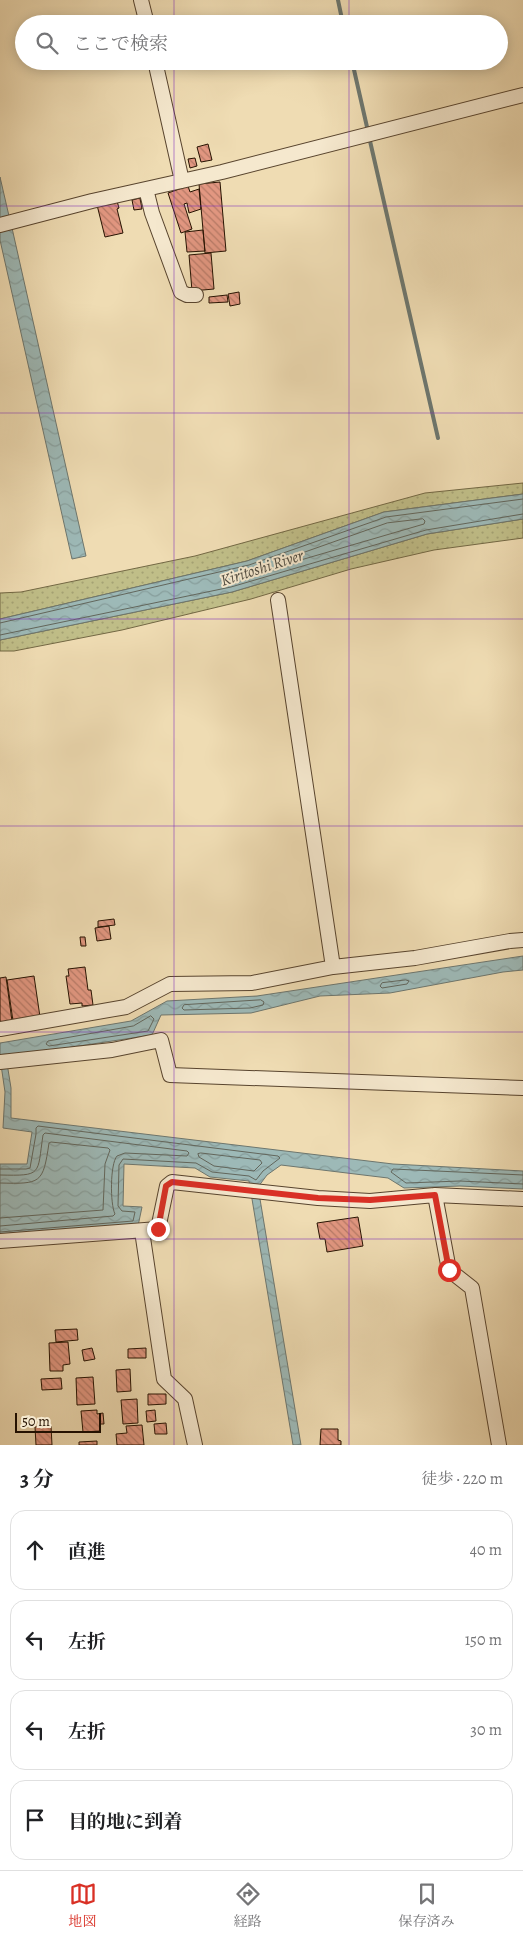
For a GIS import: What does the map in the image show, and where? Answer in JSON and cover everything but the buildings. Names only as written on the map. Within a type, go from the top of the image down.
[{"type":"street","points":[[141,0],[144,15]]},
{"type":"street","points":[[157,70],[182,181]]},
{"type":"street","points":[[0,225],[523,95]]},
{"type":"street","points":[[146,189],[152,214],[181,292],[187,295],[196,295]]},
{"type":"street","points":[[278,600],[333,967]]},
{"type":"street","points":[[0,1029],[126,1007],[170,984],[252,983],[333,967],[415,958],[523,940]]},
{"type":"street","points":[[5,1061],[112,1050],[161,1040],[170,1075],[523,1088]]},
{"type":"street","points":[[0,1240],[158,1229],[166,1186],[172,1182],[318,1198],[370,1200],[435,1195],[523,1199]]},
{"type":"street","points":[[435,1195],[449,1270],[472,1288],[500,1445]]},
{"type":"street","points":[[142,1231],[164,1378],[185,1398],[196,1445]]},
{"type":"shaded area","points":[[523,483],[523,494],[384,512],[247,561],[0,619],[0,593],[21,592],[195,556],[425,493]]},
{"type":"shaded area","points":[[523,519],[523,538],[434,550],[351,569],[251,599],[122,630],[14,651],[0,651],[0,640],[232,592],[427,534]]},
{"type":"water","points":[[0,177],[9,216],[0,219]]},
{"type":"water","points":[[12,228],[86,556],[72,559],[0,240],[0,231]]},
{"type":"water","name":"Kiritoshi River","points":[[523,494],[523,519],[427,534],[232,592],[0,640],[0,619],[247,561],[384,512]]},
{"type":"water","points":[[523,956],[523,970],[390,993],[320,996],[251,1013],[161,1015],[152,1035],[6,1057],[11,1088],[11,1118],[393,1164],[523,1171],[523,1189],[460,1186],[404,1188],[388,1178],[281,1165],[267,1175],[258,1187],[301,1445],[293,1445],[249,1181],[210,1177],[195,1168],[124,1164],[123,1206],[142,1207],[138,1226],[0,1237],[0,1164],[27,1164],[32,1132],[3,1128],[5,1092],[0,1058],[0,1043],[131,1021],[167,1001],[257,996]]},
{"type":"waterway","points":[[338,0],[341,15]]},
{"type":"waterway","points":[[354,70],[367,127]]},
{"type":"waterway","points":[[370,141],[438,438]]},
{"type":"route","points":[[158,1229],[166,1186],[172,1182],[318,1198],[370,1200],[435,1195],[449,1270]]}]
